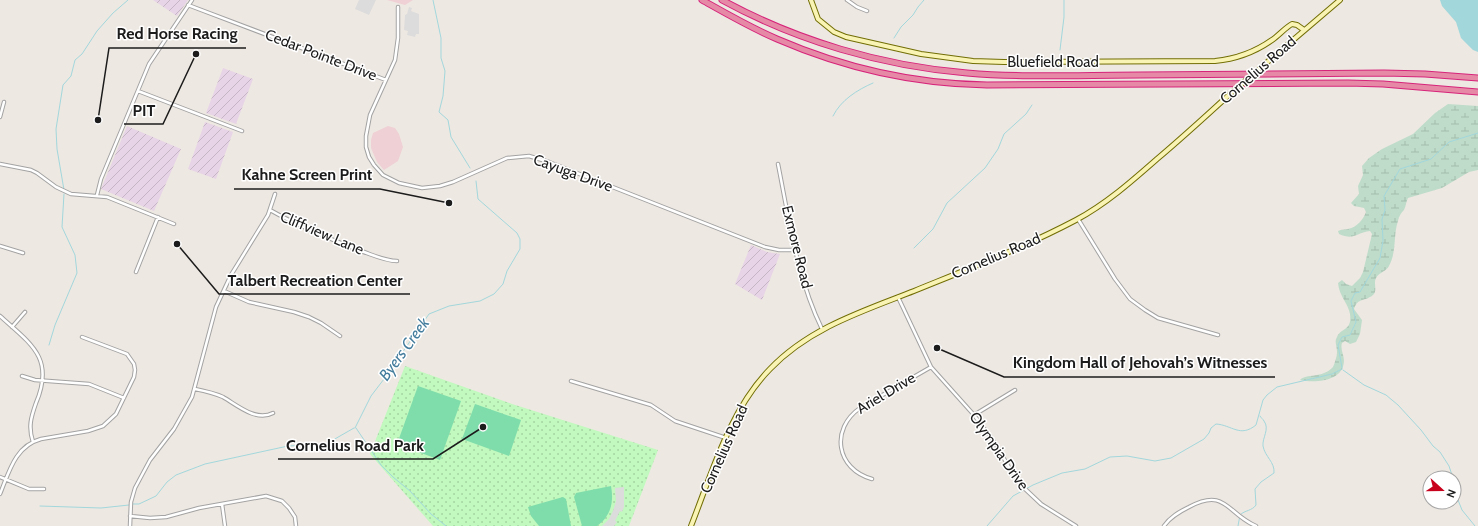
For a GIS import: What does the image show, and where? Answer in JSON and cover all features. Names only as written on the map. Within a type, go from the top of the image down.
[{"type":"highway","points":[[702,0],[766,34],[816,55],[874,72],[932,82],[987,85],[1348,83],[1478,92]]},
{"type":"highway","points":[[722,0],[781,28],[830,46],[892,62],[955,72],[1018,75],[1384,73],[1478,78]]},
{"type":"street","points":[[97,195],[101,179],[149,64],[192,0]]},
{"type":"street","name":"Bluefield Road","points":[[811,0],[815,12],[821,22],[834,32],[846,37],[921,54],[973,61],[1028,63],[1226,60],[1250,52],[1274,39],[1292,24],[1297,25],[1304,30]]},
{"type":"street","points":[[847,0],[857,7],[867,11]]},
{"type":"street","name":"Cornelius Road","points":[[691,526],[726,438],[742,404],[763,376],[793,347],[822,329],[1018,247],[1078,219],[1106,202],[1340,0]]},
{"type":"street","name":"Cedar Pointe Drive","points":[[188,5],[386,80]]},
{"type":"street","name":"Cayuga Drive","points":[[398,7],[397,49],[395,60],[370,115],[366,136],[366,147],[374,165],[382,175],[391,180],[422,188],[440,186],[464,178],[507,158],[529,156],[555,164],[765,247],[778,250],[795,250]]},
{"type":"street","points":[[138,91],[242,131]]},
{"type":"street","points":[[0,117],[4,102]]},
{"type":"street","points":[[0,164],[31,170],[56,187],[70,194],[97,195],[118,200],[174,224]]},
{"type":"street","name":"Exmore Road","points":[[778,164],[795,250],[822,329]]},
{"type":"street","points":[[130,526],[131,502],[135,488],[142,474],[182,416],[192,397],[216,307],[231,275],[262,226],[270,210],[275,194]]},
{"type":"street","name":"Cliffview Lane","points":[[270,210],[319,235],[382,259],[397,261]]},
{"type":"street","points":[[136,272],[158,217]]},
{"type":"street","points":[[1078,219],[1114,279],[1130,299],[1158,318],[1218,335]]},
{"type":"street","points":[[0,246],[23,253]]},
{"type":"street","points":[[224,291],[249,302],[294,312],[308,317],[321,323],[340,336]]},
{"type":"street","name":"Olympia Drive","points":[[898,297],[931,367],[974,414],[995,443],[1010,469],[1023,487],[1041,504],[1076,526]]},
{"type":"street","points":[[12,327],[25,312]]},
{"type":"street","points":[[0,316],[27,340],[35,350],[42,365],[43,380],[40,395],[30,419],[30,431],[33,442]]},
{"type":"street","points":[[0,494],[19,453],[33,442],[41,439],[98,429],[113,418],[124,398],[134,376],[134,366],[131,358],[121,351],[82,337]]},
{"type":"street","name":"Ariel Drive","points":[[872,479],[851,468],[842,452],[840,442],[841,432],[845,422],[851,414],[860,408],[931,367]]},
{"type":"street","points":[[22,376],[35,380],[84,383],[112,392],[124,398]]},
{"type":"street","points":[[571,382],[651,405],[675,421],[726,438]]},
{"type":"street","points":[[195,389],[210,392],[236,406],[259,415],[268,415],[272,413]]},
{"type":"street","points":[[974,414],[1015,390]]},
{"type":"street","points":[[0,477],[29,489],[44,489]]},
{"type":"street","points":[[130,516],[150,518],[166,517],[222,504],[266,496],[282,501],[289,508],[294,517],[296,526]]},
{"type":"street","points":[[1164,526],[1171,518],[1181,511],[1198,502],[1209,500],[1225,503],[1242,518],[1256,526]]},
{"type":"street","points":[[222,504],[225,526]]},
{"type":"shaded area","points":[[153,0],[188,0],[177,16]]},
{"type":"shaded area","points":[[359,0],[376,0],[369,15],[355,9]]},
{"type":"shaded area","points":[[387,0],[413,0],[405,5]]},
{"type":"shaded area","points":[[409,7],[412,8],[411,11],[419,14],[419,34],[416,34],[415,37],[407,35],[408,31],[404,30],[405,15],[407,14]]},
{"type":"shaded area","points":[[223,68],[253,79],[236,124],[206,113]]},
{"type":"shaded area","points":[[205,122],[233,132],[216,179],[188,169]]},
{"type":"shaded area","points":[[127,126],[181,149],[154,211],[101,189]]},
{"type":"shaded area","points":[[388,126],[395,128],[399,134],[403,147],[398,161],[384,170],[377,162],[371,148],[371,140],[373,133]]},
{"type":"shaded area","points":[[751,245],[767,252],[780,254],[762,300],[735,284]]},
{"type":"shaded area","points":[[624,487],[624,507],[622,512],[620,511],[615,521],[617,522],[614,526],[602,526],[609,519],[613,511],[616,501],[615,488]]},
{"type":"green space","points":[[1448,104],[1478,106],[1478,170],[1469,172],[1442,188],[1408,198],[1404,210],[1398,219],[1393,255],[1389,266],[1376,278],[1375,291],[1373,295],[1360,301],[1354,309],[1362,320],[1360,334],[1356,342],[1350,344],[1345,341],[1342,343],[1341,348],[1344,361],[1342,368],[1334,377],[1327,380],[1300,380],[1306,377],[1319,375],[1329,371],[1333,367],[1337,354],[1336,339],[1350,323],[1349,310],[1340,292],[1338,283],[1342,280],[1346,284],[1352,286],[1360,278],[1363,272],[1372,234],[1370,231],[1348,237],[1339,234],[1338,231],[1357,225],[1366,212],[1364,208],[1354,206],[1351,203],[1359,194],[1358,186],[1363,175],[1362,166],[1369,158],[1382,149],[1413,134],[1435,113]]},
{"type":"green space","points":[[405,366],[512,404],[658,450],[629,526],[433,526],[370,454]]},
{"type":"green space","points":[[418,386],[461,401],[440,460],[397,444]]},
{"type":"green space","points":[[475,404],[521,420],[509,456],[462,439]]},
{"type":"green space","points":[[611,486],[612,503],[606,518],[597,526],[582,526],[574,497],[576,493]]},
{"type":"green space","points":[[563,497],[566,499],[571,526],[539,526],[531,516],[528,507]]},
{"type":"water","points":[[1440,0],[1478,0],[1478,52],[1473,50],[1461,38],[1456,22],[1442,6]]},
{"type":"waterway","points":[[64,190],[57,149],[56,129],[63,85],[71,76],[75,60],[82,54],[97,31],[113,13],[128,0]]},
{"type":"waterway","name":"Byers Creek","points":[[433,0],[441,38],[441,58],[445,71],[443,96],[439,112],[448,120],[451,137],[470,168]]},
{"type":"waterway","points":[[894,38],[901,27],[913,15],[924,0]]},
{"type":"waterway","points":[[1060,50],[1064,17],[1064,0]]},
{"type":"waterway","points":[[833,116],[845,100],[873,83]]},
{"type":"waterway","points":[[914,248],[933,229],[947,203],[985,168],[998,149],[1004,134],[1026,114],[1032,105]]},
{"type":"waterway","points":[[1342,368],[1338,345],[1342,337],[1350,335],[1356,322],[1351,301],[1355,293],[1360,292],[1380,258],[1383,241],[1382,219],[1385,210],[1384,196],[1400,169],[1431,159],[1449,142],[1478,133]]},
{"type":"waterway","name":"Byers Creek","points":[[355,428],[371,396],[429,314],[449,306],[480,301],[494,294],[503,284],[507,271],[520,249],[520,239],[517,233],[478,199],[476,181]]},
{"type":"waterway","points":[[49,345],[55,325],[77,273],[75,255],[62,227],[64,194]]},
{"type":"waterway","points":[[987,526],[1013,496],[1033,485],[1062,473],[1085,469],[1110,457],[1127,456],[1155,461],[1171,458],[1204,439],[1211,428],[1216,424],[1241,431],[1250,429],[1256,425],[1263,400],[1277,387],[1332,374],[1342,369]]},
{"type":"waterway","points":[[1343,370],[1364,385],[1386,395],[1398,405],[1421,430],[1433,446],[1440,452],[1450,470]]},
{"type":"waterway","points":[[1238,526],[1240,515],[1256,505],[1255,489],[1261,482],[1274,473],[1273,466],[1263,446],[1266,424],[1260,416]]},
{"type":"waterway","points":[[132,504],[139,504],[156,496],[167,482],[176,475],[205,464],[288,446],[326,444],[354,428]]},
{"type":"waterway","name":"Byers Creek","points":[[356,428],[381,465],[410,491],[431,514],[446,526]]},
{"type":"waterway","points":[[40,506],[101,508],[129,505]]},
{"type":"waterway","points":[[1462,510],[1475,526]]},
{"type":"place","name":"PIT","points":[[196,54]]},
{"type":"place","name":"Red Horse Racing","points":[[98,120]]},
{"type":"place","name":"Kahne Screen Print","points":[[449,203]]},
{"type":"place","name":"Talbert Recreation Center","points":[[177,244]]},
{"type":"place","name":"Kingdom Hall of Jehovah’s Witnesses","points":[[937,348]]},
{"type":"place","name":"Cornelius Road Park","points":[[483,427]]}]
